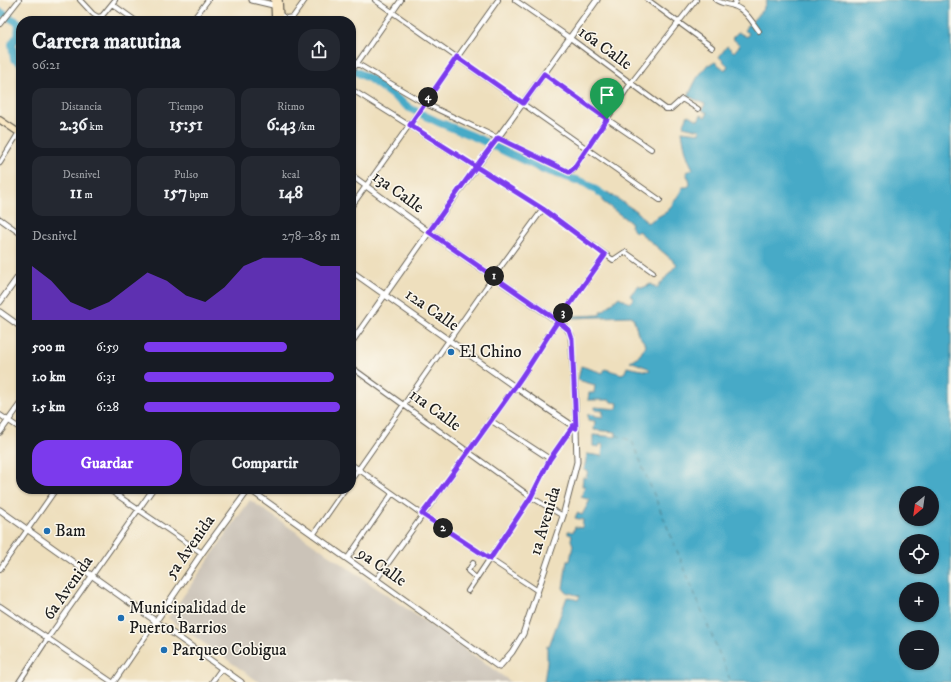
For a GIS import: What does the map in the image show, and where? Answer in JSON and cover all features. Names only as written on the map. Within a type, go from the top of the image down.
[{"type":"main road","points":[[276,2],[279,14]]},
{"type":"main road","points":[[275,16],[276,2]]},
{"type":"main road","points":[[0,120],[16,130]]},
{"type":"street","points":[[0,24],[19,0]]},
{"type":"street","points":[[80,0],[95,16]]},
{"type":"street","points":[[104,16],[115,0]]},
{"type":"street","points":[[196,16],[208,0]]},
{"type":"street","points":[[252,0],[276,2]]},
{"type":"street","points":[[295,16],[305,0]]},
{"type":"street","points":[[376,0],[660,200]]},
{"type":"street","points":[[401,0],[356,64],[424,104],[565,172],[572,171],[631,83],[696,0]]},
{"type":"street","points":[[356,200],[498,0]]},
{"type":"street","name":"16a Calle","points":[[515,0],[570,38],[666,109],[671,109],[682,99],[698,110]]},
{"type":"street","points":[[356,336],[429,232],[597,0]]},
{"type":"street","points":[[648,0],[712,47]]},
{"type":"street","points":[[716,0],[723,4],[733,6],[745,14],[759,31]]},
{"type":"street","points":[[733,6],[736,0]]},
{"type":"street","points":[[112,4],[129,16]]},
{"type":"street","points":[[544,74],[650,149]]},
{"type":"street","points":[[356,92],[411,123],[476,167],[543,209],[613,260],[625,252],[653,272]]},
{"type":"street","points":[[0,163],[16,138]]},
{"type":"street","name":"13a Calle","points":[[356,178],[429,232],[566,327]]},
{"type":"street","points":[[356,473],[494,276],[543,209]]},
{"type":"street","points":[[0,219],[16,230]]},
{"type":"street","points":[[376,580],[422,514],[469,452],[490,420],[515,387],[558,321],[605,255]]},
{"type":"street","name":"12a Calle","points":[[356,274],[450,339],[515,387],[574,427]]},
{"type":"street","points":[[0,302],[16,280]]},
{"type":"street","points":[[0,312],[16,323]]},
{"type":"street","name":"1a Avenida","points":[[500,667],[524,634],[563,516],[577,462],[574,427],[572,339],[569,330],[566,327]]},
{"type":"street","name":"11a Calle","points":[[356,371],[531,497],[563,516]]},
{"type":"street","points":[[0,432],[16,410]]},
{"type":"street","points":[[0,415],[16,426]]},
{"type":"street","points":[[490,420],[550,459]]},
{"type":"street","points":[[468,591],[531,497],[550,459],[574,427]]},
{"type":"street","points":[[356,467],[392,494],[538,591]]},
{"type":"street","points":[[0,569],[53,494]]},
{"type":"street","points":[[115,494],[202,553]]},
{"type":"street","name":"6a Avenida","points":[[19,682],[48,638],[149,494]]},
{"type":"street","name":"5a Avenida","points":[[113,682],[202,553],[245,494]]},
{"type":"street","name":"9a Calle","points":[[256,494],[500,667]]},
{"type":"street","points":[[313,535],[342,494]]},
{"type":"street","points":[[347,559],[392,494]]},
{"type":"street","points":[[0,510],[241,682]]},
{"type":"street","points":[[473,563],[468,571],[476,578]]},
{"type":"street","points":[[0,606],[113,682]]},
{"type":"street","points":[[212,682],[222,668]]},
{"type":"shaded area","points":[[250,500],[511,682],[259,682],[168,618]]},
{"type":"water","points":[[767,0],[951,0],[951,682],[544,682],[547,662],[547,646],[549,646],[567,597],[578,600],[580,596],[566,592],[563,588],[567,561],[570,561],[573,545],[571,540],[572,535],[568,534],[568,531],[573,532],[575,527],[582,528],[583,520],[575,518],[577,513],[582,515],[590,500],[581,497],[585,486],[582,486],[583,477],[586,478],[588,471],[584,470],[587,454],[602,456],[603,445],[600,444],[599,447],[593,446],[593,435],[616,437],[616,432],[594,430],[595,421],[588,420],[588,414],[603,417],[603,411],[595,410],[595,407],[617,409],[618,403],[611,402],[610,400],[588,400],[589,393],[594,393],[595,385],[578,380],[581,366],[603,373],[605,369],[622,374],[625,372],[627,367],[647,371],[650,370],[630,361],[640,355],[646,345],[638,334],[632,316],[572,318],[572,316],[601,314],[600,311],[603,311],[619,297],[629,303],[634,298],[630,295],[638,286],[642,288],[651,284],[657,288],[677,264],[638,231],[636,233],[630,226],[631,223],[602,201],[607,192],[639,213],[647,223],[668,211],[682,187],[687,187],[690,185],[686,172],[693,169],[686,150],[682,131],[700,133],[700,130],[683,126],[688,115],[698,120],[701,115],[705,117],[708,113],[702,110],[705,104],[688,96],[697,78],[708,64],[710,65],[715,62],[725,70],[728,66],[719,57],[727,46],[734,52],[740,45],[732,38],[738,32],[747,37],[749,33],[744,30],[763,9]]},
{"type":"waterway","points":[[0,12],[16,21]]},
{"type":"waterway","points":[[16,38],[12,44],[14,59],[16,60]]},
{"type":"waterway","points":[[356,72],[370,79],[411,109],[542,169],[585,183],[605,196]]},
{"type":"ferry route","points":[[616,435],[632,441],[731,682]]},
{"type":"place","name":"El Chino","points":[[451,352]]},
{"type":"place","name":"Bam","points":[[47,531]]},
{"type":"place","name":"Municipalidad de Puerto Barrios","points":[[121,618]]},
{"type":"place","name":"Parqueo Cobigua","points":[[164,650]]},
{"type":"route","points":[[607,119],[544,74],[523,103],[457,57],[410,125],[476,167],[543,209],[605,255],[558,321],[569,330],[572,335],[576,428],[573,426],[550,459],[531,497],[490,559],[422,514],[469,452],[490,420],[515,387],[558,321],[429,232],[476,167],[498,138],[565,172],[569,172],[572,171],[607,119]]}]
